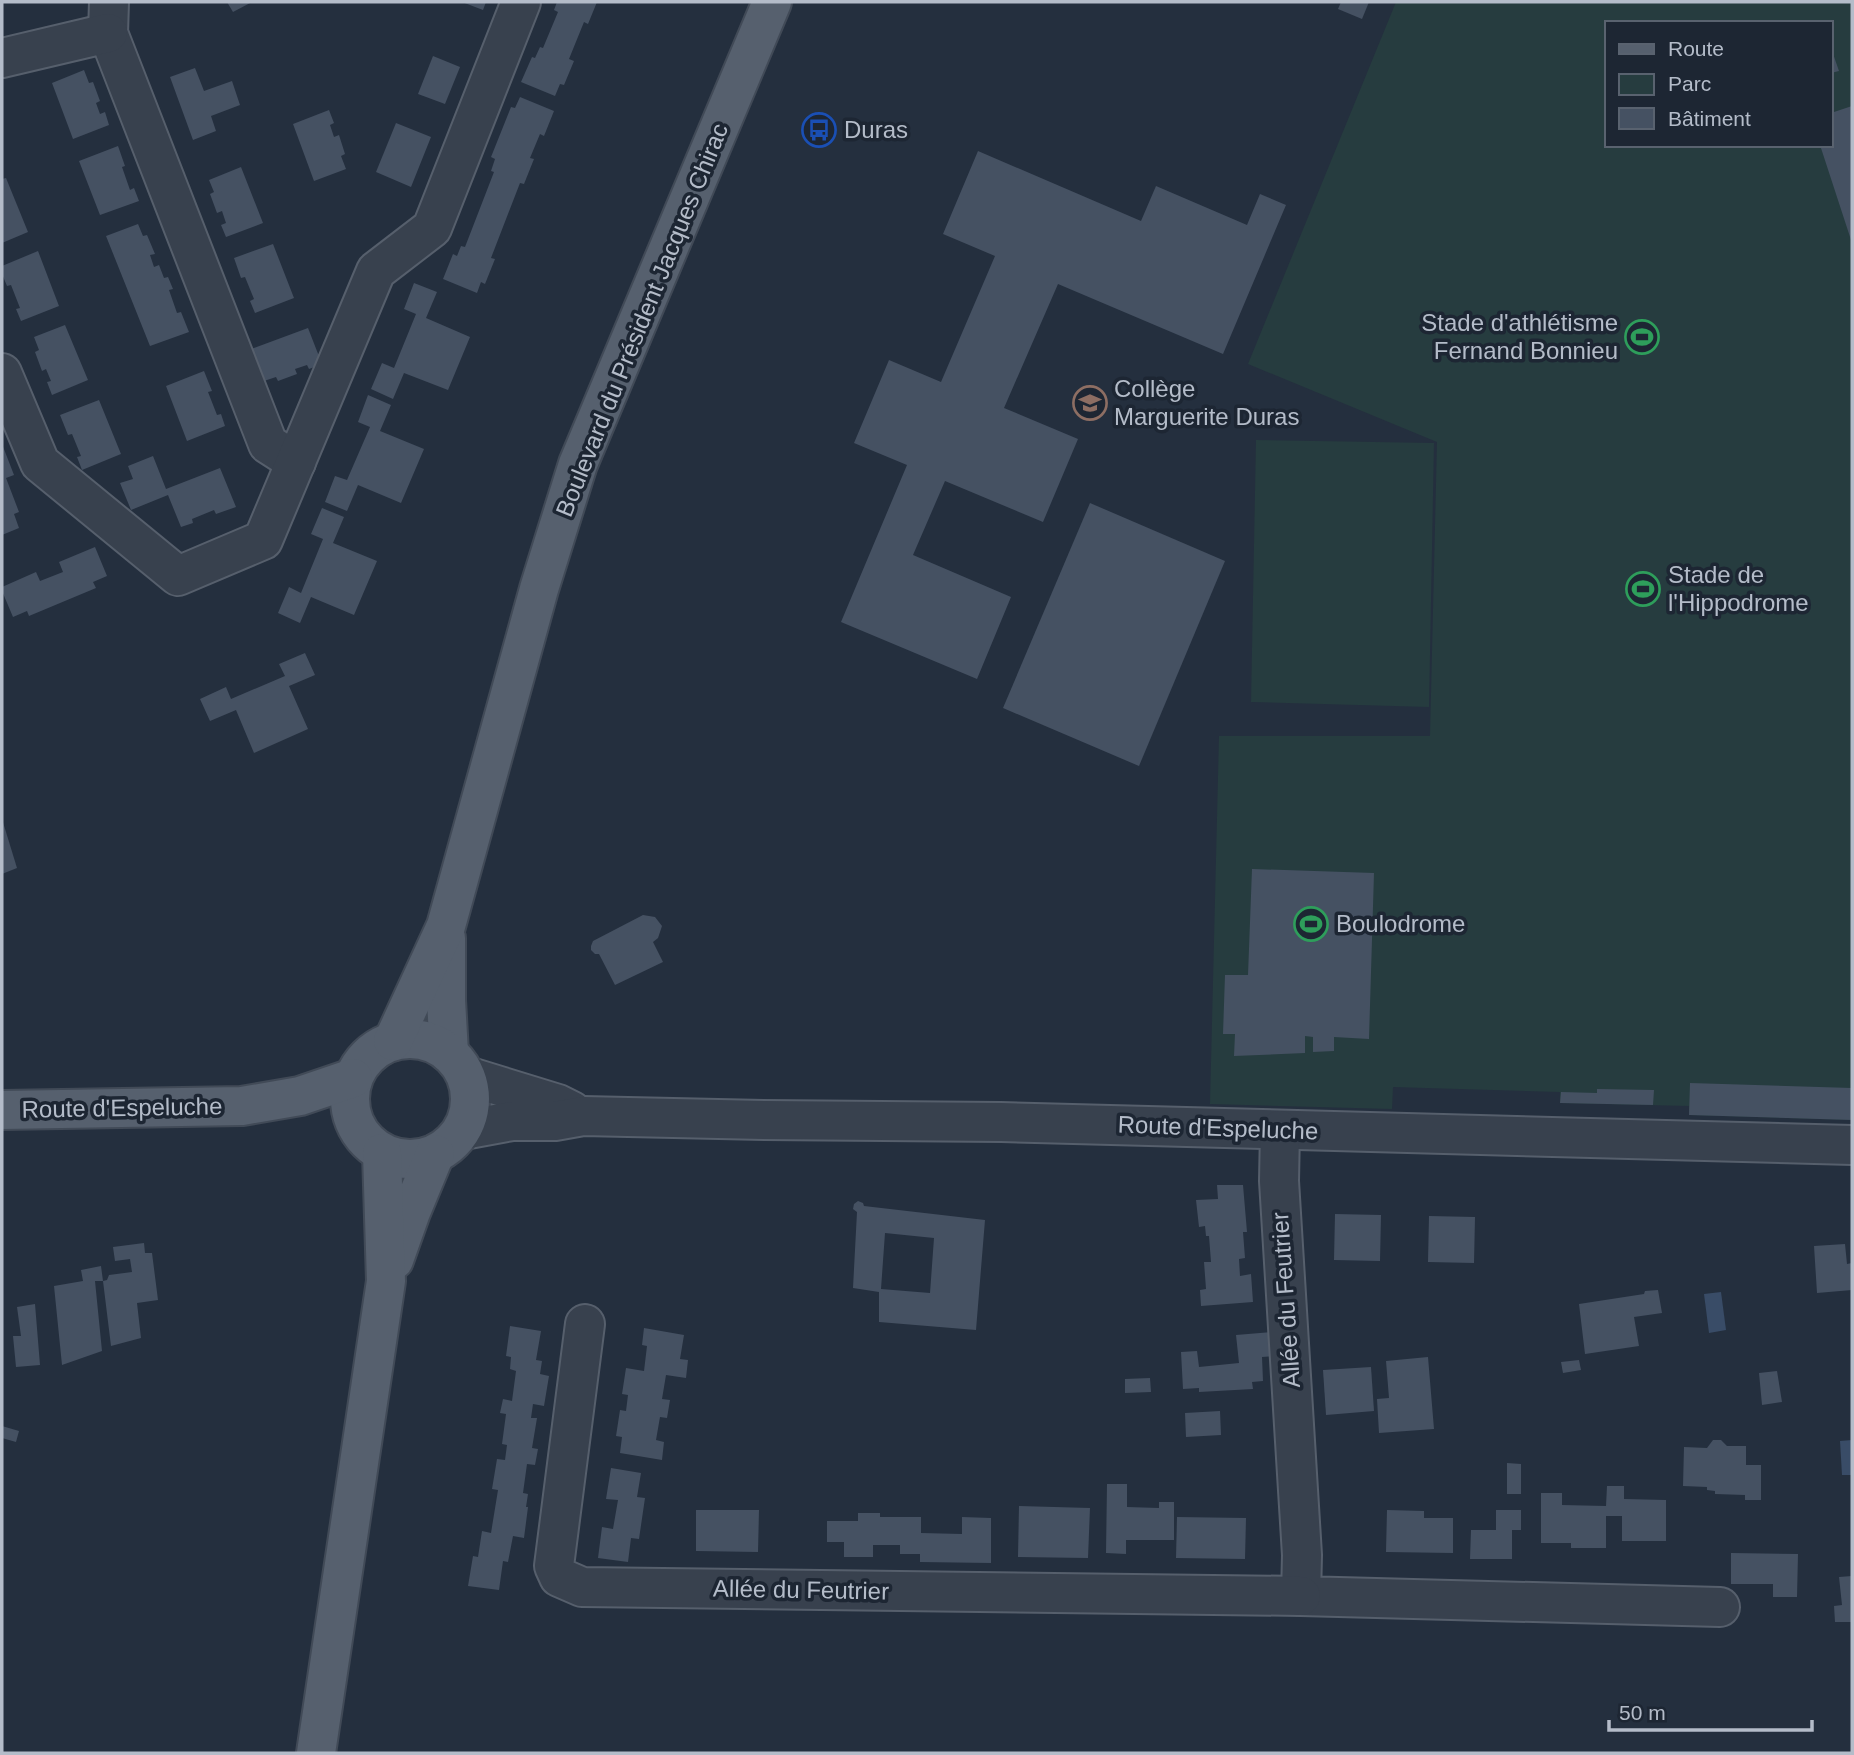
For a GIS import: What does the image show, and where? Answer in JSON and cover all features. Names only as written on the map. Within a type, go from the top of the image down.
[{"type":"main road","name":"Boulevard du Président Jacques Chirac","points":[[393,1041],[446,926],[538,589],[578,464],[772,2]]},
{"type":"main road","name":"Boulevard du Président Jacques Chirac","points":[[446,926],[446,1000],[458,1065]]},
{"type":"main road","points":[[386,1282],[411,1212],[449,1142],[469,1113],[471,1094],[458,1065],[432,1042],[413,1038],[393,1041],[376,1049],[362,1062],[353,1078],[350,1094],[350,1110],[355,1125],[366,1141],[382,1153],[399,1159],[418,1159],[449,1142]]},
{"type":"main road","name":"Route d'Espeluche","points":[[2,1110],[242,1106],[300,1096],[353,1078]]},
{"type":"main road","name":"Route d'Espeluche","points":[[242,1106],[355,1125]]},
{"type":"main road","points":[[316,1753],[386,1282],[382,1153]]},
{"type":"street","points":[[2,373],[40,463],[178,576],[263,540],[376,271],[432,228],[521,2]]},
{"type":"street","points":[[2,58],[108,18],[268,444],[296,462]]},
{"type":"street","name":"Route d'Espeluche","points":[[458,1065],[583,1116]]},
{"type":"street","name":"Route d'Espeluche","points":[[449,1142],[512,1121],[555,1121],[583,1116],[764,1121],[1001,1122],[1852,1145]]},
{"type":"street","name":"Allée du Feutrier","points":[[1279,1130],[1279,1181],[1301,1542],[1301,1596]]},
{"type":"street","name":"Allée du Feutrier","points":[[585,1324],[554,1566],[559,1577],[582,1587],[1301,1596],[1720,1607]]},
{"type":"green space","name":"Stade de l'Hippodrome","points":[[1396,2],[1852,2],[1852,1120],[1689,1115],[1689,1106],[1560,1103],[1560,1092],[1393,1087],[1392,1109],[1210,1104],[1219,736],[1430,736],[1437,442],[1248,364]]},
{"type":"green space","points":[[1256,440],[1434,443],[1429,707],[1251,702]]},
{"type":"water","points":[[1721,1292],[1726,1330],[1709,1333],[1704,1294]]},
{"type":"water","points":[[1852,1440],[1852,1475],[1842,1475],[1840,1441]]},
{"type":"building","points":[[227,2],[252,2],[233,12]]},
{"type":"building","points":[[462,2],[486,2],[483,10]]},
{"type":"building","points":[[557,2],[597,2],[588,24],[584,22],[569,59],[574,61],[564,85],[560,84],[555,96],[521,82],[532,57],[535,58],[540,47],[543,48],[558,12],[554,10]]},
{"type":"building","points":[[1341,2],[1369,2],[1362,19],[1338,9]]},
{"type":"building","points":[[1833,54],[1839,71],[1833,72]]},
{"type":"building","points":[[433,56],[460,67],[445,104],[418,94]]},
{"type":"building","points":[[195,68],[204,91],[232,81],[240,105],[211,116],[216,131],[193,140],[170,77]]},
{"type":"building","points":[[84,70],[89,83],[93,82],[100,101],[96,103],[100,114],[105,112],[109,125],[73,139],[52,83]]},
{"type":"building","points":[[520,97],[554,111],[544,136],[540,134],[530,158],[534,159],[524,184],[520,183],[491,258],[495,259],[485,284],[481,282],[477,293],[443,279],[453,254],[457,256],[461,246],[465,247],[494,172],[491,171],[495,159],[491,157],[511,107],[515,108]]},
{"type":"building","points":[[1852,106],[1852,243],[1821,147],[1833,147],[1833,112]]},
{"type":"building","points":[[329,110],[334,123],[330,125],[334,137],[339,135],[345,154],[341,156],[346,169],[314,181],[293,124]]},
{"type":"building","points":[[396,123],[431,137],[411,187],[376,172]]},
{"type":"building","points":[[118,146],[130,190],[134,188],[139,201],[100,215],[79,161]]},
{"type":"building","points":[[978,151],[1141,221],[1156,186],[1247,225],[1260,194],[1286,205],[1223,354],[1058,284],[1004,408],[1078,439],[1043,522],[945,481],[913,555],[1011,597],[977,679],[841,622],[907,465],[854,443],[889,360],[941,382],[995,256],[943,234]]},
{"type":"building","points":[[241,167],[263,223],[226,237],[221,225],[226,223],[222,211],[217,213],[210,194],[214,192],[209,180]]},
{"type":"building","points":[[6,178],[28,232],[2,243],[2,179]]},
{"type":"building","points":[[138,224],[143,236],[147,235],[155,254],[150,255],[154,267],[159,265],[164,278],[168,277],[173,289],[169,290],[177,313],[181,312],[189,332],[150,346],[106,236]]},
{"type":"building","points":[[273,244],[294,298],[255,313],[250,301],[254,299],[245,277],[241,278],[234,258]]},
{"type":"building","points":[[38,251],[59,306],[21,321],[16,309],[20,308],[11,285],[7,286],[2,266]]},
{"type":"building","points":[[414,283],[437,292],[426,318],[470,337],[448,390],[404,373],[393,399],[371,389],[382,363],[394,368],[416,314],[404,309]]},
{"type":"building","points":[[65,325],[88,380],[52,395],[47,382],[51,381],[46,369],[42,371],[35,352],[39,350],[34,337]]},
{"type":"building","points":[[308,328],[322,364],[309,369],[307,365],[295,369],[297,374],[278,381],[276,377],[264,381],[251,349]]},
{"type":"building","points":[[204,371],[212,391],[208,392],[217,415],[221,414],[225,426],[187,441],[166,386]]},
{"type":"building","points":[[368,395],[391,405],[380,431],[424,449],[401,503],[358,485],[347,511],[325,502],[335,476],[347,480],[370,427],[358,422]]},
{"type":"building","points":[[99,400],[121,454],[82,470],[77,457],[81,456],[60,415]]},
{"type":"building","points":[[2,444],[14,475],[6,478],[19,512],[14,514],[19,528],[2,535]]},
{"type":"building","points":[[153,456],[166,489],[220,468],[236,507],[216,514],[214,510],[181,527],[168,495],[131,510],[120,483],[133,479],[128,466]]},
{"type":"building","points":[[1090,503],[1225,561],[1139,766],[1003,708]]},
{"type":"building","points":[[322,508],[344,517],[333,543],[377,561],[354,615],[311,597],[300,623],[278,613],[289,587],[301,593],[323,539],[311,534]]},
{"type":"building","points":[[95,547],[107,576],[93,582],[96,588],[29,616],[27,611],[13,617],[2,587],[36,572],[40,581],[63,572],[59,562]]},
{"type":"building","points":[[305,653],[315,675],[289,686],[308,729],[254,753],[236,710],[210,721],[200,699],[226,687],[231,699],[285,676],[279,664]]},
{"type":"building","points":[[2,819],[17,868],[2,874]]},
{"type":"building","name":"Boulodrome","points":[[1252,869],[1374,873],[1369,1039],[1334,1037],[1334,1051],[1313,1052],[1313,1037],[1305,1036],[1305,1053],[1234,1056],[1235,1034],[1223,1034],[1225,975],[1248,975]]},
{"type":"building","points":[[643,915],[655,917],[662,926],[658,938],[653,942],[663,962],[615,985],[599,954],[591,950],[593,941]]},
{"type":"building","points":[[1690,1083],[1852,1088],[1852,1120],[1689,1115]]},
{"type":"building","points":[[1597,1089],[1654,1090],[1653,1105],[1560,1103],[1561,1092],[1597,1093]]},
{"type":"building","points":[[1217,1185],[1243,1185],[1247,1232],[1243,1232],[1245,1258],[1239,1259],[1240,1276],[1251,1274],[1253,1302],[1201,1306],[1200,1290],[1206,1289],[1204,1262],[1211,1262],[1209,1236],[1206,1236],[1205,1226],[1199,1227],[1196,1200],[1218,1199]]},
{"type":"building","points":[[858,1201],[864,1206],[985,1220],[976,1330],[879,1322],[879,1292],[853,1288],[857,1212],[853,1209]],"holes":[[[885,1233],[934,1238],[930,1293],[881,1289]]]},
{"type":"building","points":[[1335,1214],[1381,1215],[1380,1261],[1334,1260]]},
{"type":"building","points":[[1429,1216],[1475,1217],[1474,1263],[1428,1262]]},
{"type":"building","points":[[144,1243],[145,1253],[152,1253],[158,1300],[137,1303],[141,1338],[111,1346],[103,1281],[107,1280],[109,1275],[132,1272],[130,1259],[115,1261],[113,1247]]},
{"type":"building","points":[[1845,1244],[1847,1264],[1852,1263],[1852,1290],[1817,1293],[1814,1246]]},
{"type":"building","points":[[101,1266],[103,1281],[95,1281],[102,1351],[62,1365],[54,1286],[83,1281],[81,1270]]},
{"type":"building","points":[[1658,1290],[1662,1313],[1634,1317],[1639,1346],[1585,1354],[1579,1304]]},
{"type":"building","points":[[35,1304],[40,1365],[16,1367],[13,1336],[21,1336],[17,1307]]},
{"type":"building","points":[[510,1326],[541,1331],[536,1360],[542,1361],[540,1374],[549,1376],[544,1406],[533,1404],[531,1418],[537,1418],[532,1448],[538,1449],[535,1465],[527,1464],[523,1493],[528,1494],[524,1538],[513,1536],[508,1562],[503,1561],[499,1590],[468,1586],[473,1556],[478,1557],[482,1531],[491,1533],[498,1490],[492,1489],[497,1459],[505,1460],[507,1445],[502,1444],[506,1414],[500,1413],[503,1399],[512,1401],[516,1371],[510,1369],[511,1357],[506,1356]]},
{"type":"building","points":[[644,1328],[684,1335],[680,1359],[688,1360],[686,1378],[666,1375],[662,1399],[670,1400],[667,1418],[660,1417],[656,1440],[664,1442],[662,1460],[620,1453],[622,1437],[616,1436],[620,1410],[626,1411],[628,1395],[622,1394],[626,1368],[644,1371],[647,1346],[642,1345]]},
{"type":"building","points":[[1273,1332],[1275,1356],[1262,1357],[1263,1381],[1252,1382],[1253,1389],[1199,1392],[1199,1388],[1183,1389],[1181,1352],[1197,1351],[1199,1367],[1239,1363],[1236,1335]]},
{"type":"building","points":[[1428,1357],[1434,1429],[1379,1433],[1377,1399],[1389,1398],[1386,1361]]},
{"type":"building","points":[[1579,1360],[1581,1370],[1563,1373],[1561,1362]]},
{"type":"building","points":[[1371,1367],[1374,1411],[1326,1415],[1323,1370]]},
{"type":"building","points":[[1777,1371],[1782,1402],[1762,1405],[1759,1373]]},
{"type":"building","points":[[1150,1378],[1151,1392],[1125,1393],[1125,1379]]},
{"type":"building","points":[[1220,1411],[1221,1435],[1186,1437],[1185,1413]]},
{"type":"building","points":[[2,1426],[19,1431],[16,1442],[2,1438]]},
{"type":"building","points":[[1713,1440],[1721,1440],[1727,1446],[1746,1446],[1746,1465],[1761,1465],[1761,1500],[1745,1500],[1745,1495],[1715,1494],[1715,1491],[1707,1490],[1707,1487],[1683,1486],[1684,1447],[1707,1448]]},
{"type":"building","points":[[1507,1463],[1521,1464],[1521,1494],[1507,1494]]},
{"type":"building","points":[[611,1468],[641,1473],[637,1497],[645,1498],[639,1539],[631,1538],[628,1562],[598,1558],[602,1527],[613,1529],[618,1500],[606,1499]]},
{"type":"building","points":[[1107,1484],[1127,1484],[1127,1507],[1159,1508],[1159,1502],[1174,1502],[1174,1540],[1126,1540],[1126,1554],[1106,1553]]},
{"type":"building","points":[[1607,1486],[1624,1486],[1624,1499],[1666,1500],[1666,1541],[1622,1541],[1622,1516],[1606,1516],[1606,1548],[1571,1548],[1571,1543],[1541,1543],[1541,1493],[1562,1493],[1562,1505],[1606,1506]]},
{"type":"building","points":[[1019,1506],[1090,1508],[1088,1558],[1018,1557]]},
{"type":"building","points":[[696,1510],[759,1510],[758,1552],[696,1551]]},
{"type":"building","points":[[1387,1510],[1424,1511],[1424,1518],[1453,1518],[1453,1553],[1386,1552]]},
{"type":"building","points":[[1496,1510],[1521,1510],[1521,1530],[1512,1530],[1512,1559],[1470,1559],[1471,1530],[1496,1530]]},
{"type":"building","points":[[858,1513],[880,1513],[880,1517],[921,1517],[921,1533],[962,1534],[962,1517],[991,1518],[991,1563],[920,1562],[920,1554],[900,1554],[900,1545],[873,1545],[873,1557],[844,1557],[844,1542],[827,1542],[827,1521],[858,1521]]},
{"type":"building","points":[[1177,1517],[1246,1518],[1245,1559],[1176,1558]]},
{"type":"building","points":[[1731,1553],[1798,1554],[1797,1597],[1773,1597],[1773,1584],[1731,1584]]},
{"type":"building","points":[[1852,1576],[1852,1622],[1835,1622],[1834,1606],[1842,1605],[1839,1577]]},
{"type":"place","name":"Duras","points":[[819,130]]},
{"type":"place","name":"Stade d'athlétisme Fernand Bonnieu","points":[[1642,337]]},
{"type":"place","name":"Collège Marguerite Duras","points":[[1090,403]]},
{"type":"place","name":"Stade de l'Hippodrome","points":[[1643,589]]},
{"type":"place","name":"Boulodrome","points":[[1311,924]]}]
